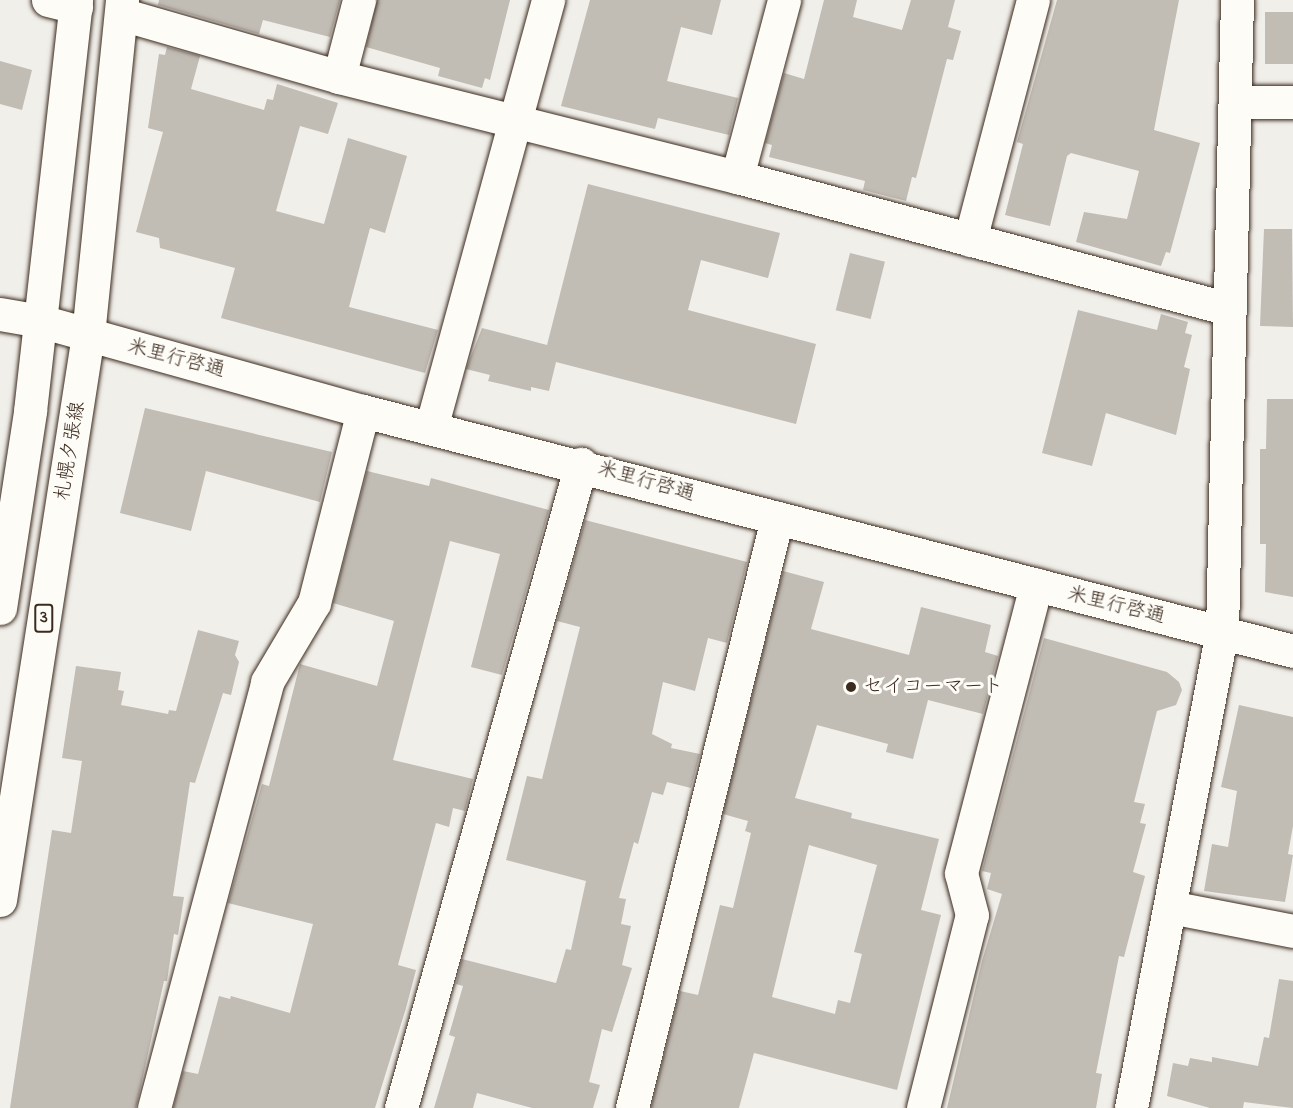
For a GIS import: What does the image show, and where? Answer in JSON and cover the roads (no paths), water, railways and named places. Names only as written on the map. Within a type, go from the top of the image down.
[{"type":"street","points":[[339,77],[359,0]]},
{"type":"street","points":[[431,428],[517,121],[548,0]]},
{"type":"street","points":[[737,177],[784,0]]},
{"type":"street","points":[[970,240],[1034,0]]},
{"type":"street","points":[[1131,1108],[1222,631],[1237,0]]},
{"type":"street","points":[[0,608],[40,321],[67,2]]},
{"type":"street","points":[[122,7],[339,77],[737,177],[1229,309]]},
{"type":"street","name":"札幌夕張線","points":[[0,900],[88,335],[122,7]]},
{"type":"street","points":[[1235,102],[1293,102]]},
{"type":"street","name":"米里行啓通","points":[[0,314],[40,321],[363,411],[581,464],[777,518],[1293,651]]},
{"type":"street","points":[[154,1108],[267,682],[314,603],[363,411]]},
{"type":"street","points":[[401,1108],[581,464]]},
{"type":"street","points":[[632,1108],[777,518]]},
{"type":"street","points":[[923,1108],[972,915],[961,873],[1036,585]]},
{"type":"street","points":[[1170,907],[1293,931]]},
{"type":"place","name":"セイコーマート","points":[[851,687]]}]
